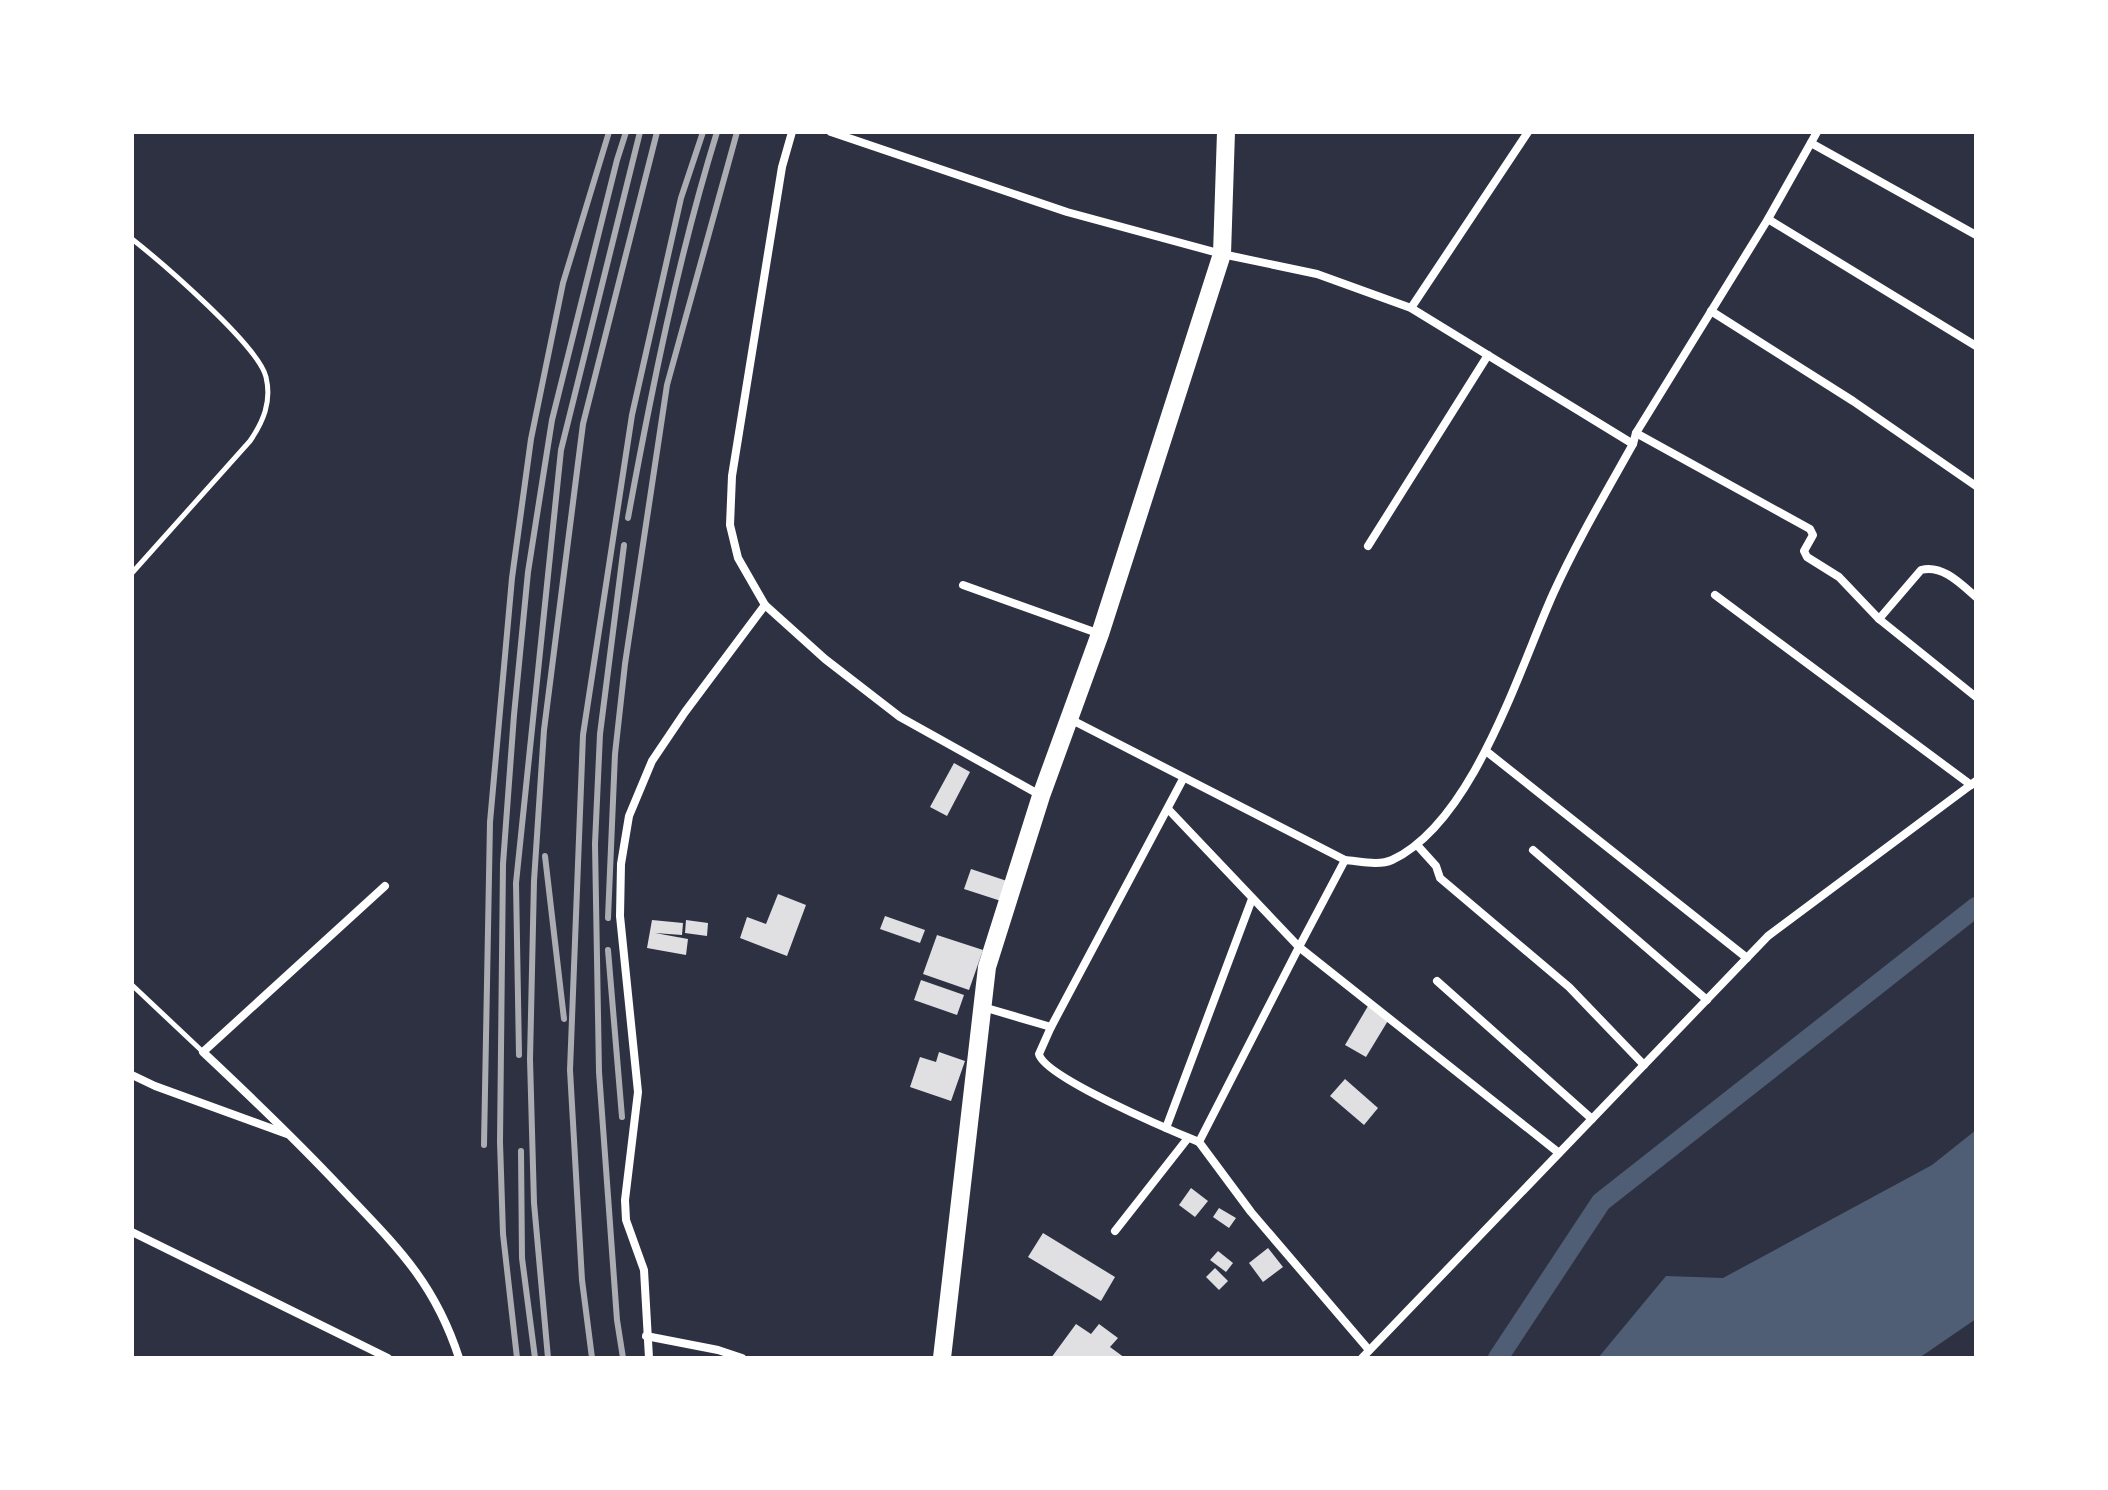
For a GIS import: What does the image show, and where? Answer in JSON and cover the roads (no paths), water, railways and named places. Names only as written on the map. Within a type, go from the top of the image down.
[{"type":"main road","points":[[942,1358],[987,967],[1041,796],[1100,634],[1222,254],[1226,132]]},
{"type":"street","points":[[792,132],[782,167],[732,476],[730,525],[738,558],[765,605],[825,659],[900,717],[1041,796]]},
{"type":"street","points":[[831,132],[1067,212],[1222,254],[1317,274],[1411,308],[1633,444]]},
{"type":"street","points":[[1411,308],[1528,132]]},
{"type":"street","points":[[1070,719],[1345,860],[1390,861],[1417,845],[1444,816],[1486,751],[1554,592],[1636,433],[1768,219],[1817,132]]},
{"type":"street","points":[[1811,143],[1976,235]]},
{"type":"street","points":[[1768,219],[1976,346]]},
{"type":"street","points":[[1711,311],[1853,401],[1976,486]]},
{"type":"street","points":[[1368,546],[1488,355]]},
{"type":"street","points":[[1636,433],[1810,529],[1813,535],[1804,551],[1807,557],[1839,577],[1879,619],[1976,697]]},
{"type":"street","points":[[1879,619],[1921,570],[1931,567],[1939,569],[1976,597]]},
{"type":"street","points":[[963,585],[1100,634]]},
{"type":"street","points":[[1183,779],[1039,1054],[1045,1065],[1105,1100],[1199,1142],[1251,1212],[1366,1354],[1768,936],[1974,783],[1715,595]]},
{"type":"street","points":[[649,1358],[644,1270],[626,1220],[625,1200],[638,1092],[620,916],[621,864],[629,816],[652,761],[765,605]]},
{"type":"street","points":[[1486,751],[1747,958]]},
{"type":"street","points":[[1168,809],[1299,947],[1559,1153]]},
{"type":"street","points":[[1417,845],[1436,866],[1440,878],[1569,987],[1644,1065]]},
{"type":"street","points":[[1533,850],[1707,1000]]},
{"type":"street","points":[[1199,1142],[1345,860]]},
{"type":"street","points":[[385,886],[203,1052],[291,1135],[410,1261],[437,1301],[459,1358]]},
{"type":"street","points":[[1166,1128],[1252,899]]},
{"type":"street","points":[[1437,981],[1592,1119]]},
{"type":"street","points":[[980,1007],[1051,1027]]},
{"type":"street","points":[[132,1075],[291,1135]]},
{"type":"street","points":[[1115,1231],[1188,1138]]},
{"type":"street","points":[[132,1232],[388,1358]]},
{"type":"street","points":[[646,1336],[718,1350],[742,1358]]},
{"type":"lane","points":[[132,239],[189,288],[246,347],[265,373],[267,387],[267,410],[250,441],[132,573]]},
{"type":"lane","points":[[132,985],[203,1052]]},
{"type":"water","points":[[1976,1130],[1976,1319],[1919,1358],[1598,1358],[1666,1276],[1723,1278],[1932,1165]]},
{"type":"waterway","points":[[1498,1358],[1601,1202],[1976,907]]},
{"type":"railway","points":[[484,1145],[490,822],[512,578],[531,439],[563,283],[609,132]]},
{"type":"railway","points":[[517,1358],[503,1234],[500,1142],[503,864],[514,715],[528,572],[552,420],[626,132]]},
{"type":"railway","points":[[519,1055],[516,883],[561,450],[640,132]]},
{"type":"railway","points":[[548,1358],[534,1203],[530,1059],[534,881],[544,730],[583,424],[657,132]]},
{"type":"railway","points":[[592,1358],[582,1280],[570,1070],[583,735],[632,415],[681,198],[703,132]]},
{"type":"railway","points":[[628,518],[667,324],[717,132]]},
{"type":"railway","points":[[608,918],[615,754],[625,664],[667,385],[737,132]]},
{"type":"railway","points":[[623,1358],[617,1320],[599,1072],[595,844],[600,734],[624,545]]},
{"type":"railway","points":[[545,856],[564,1019]]},
{"type":"railway","points":[[608,950],[622,1117]]},
{"type":"railway","points":[[521,1151],[522,1258],[535,1358]]}]
